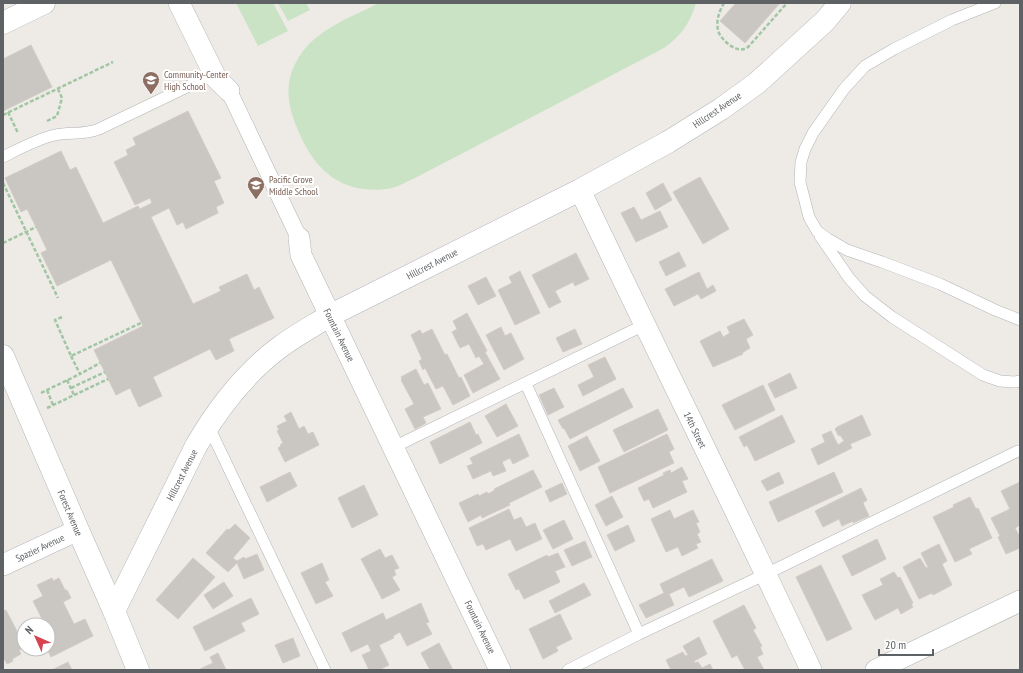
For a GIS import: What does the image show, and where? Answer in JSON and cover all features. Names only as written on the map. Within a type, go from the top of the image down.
[{"type":"street","points":[[3,23],[44,3]]},
{"type":"street","name":"Fountain Avenue","points":[[179,3],[216,78],[229,91],[299,238],[301,255],[329,316],[394,447],[500,670]]},
{"type":"street","name":"Hillcrest Avenue","points":[[114,611],[208,425],[227,399],[262,362],[285,343],[329,316],[580,190],[668,142],[720,109],[751,87],[826,21],[840,3]]},
{"type":"street","name":"14th Street","points":[[580,190],[811,670]]},
{"type":"street","name":"Forest Avenue","points":[[3,356],[114,611],[134,667]]},
{"type":"street","name":"Spazier Avenue","points":[[3,565],[78,530]]},
{"type":"street","points":[[876,670],[1020,601]]},
{"type":"lane","points":[[994,3],[952,20],[894,49],[865,66],[844,89],[813,132],[801,162],[800,182],[809,217],[817,231],[849,278],[866,296],[892,317],[983,376],[1000,381],[1020,381]]},
{"type":"lane","points":[[3,157],[25,146],[55,135],[90,132],[99,129],[214,74]]},
{"type":"lane","points":[[817,231],[847,250],[940,284],[1020,320]]},
{"type":"lane","points":[[394,447],[526,384],[644,325]]},
{"type":"lane","points":[[526,384],[639,634]]},
{"type":"lane","points":[[208,425],[325,670]]},
{"type":"lane","points":[[568,670],[639,634],[1018,451]]},
{"type":"path","points":[[724,3],[718,17],[719,34],[730,45],[738,50],[749,46],[787,3]]},
{"type":"path","points":[[3,115],[113,62]]},
{"type":"path","points":[[44,122],[57,116],[62,98],[58,89]]},
{"type":"path","points":[[8,112],[18,134],[25,131]]},
{"type":"path","points":[[3,183],[58,298]]},
{"type":"path","points":[[3,243],[36,227]]},
{"type":"path","points":[[62,316],[55,320],[80,374]]},
{"type":"path","points":[[71,356],[141,323]]},
{"type":"path","points":[[26,409],[47,390],[100,363]]},
{"type":"path","points":[[71,388],[105,372]]},
{"type":"path","points":[[26,409],[53,405],[108,379]]},
{"type":"path","points":[[68,380],[74,395]]},
{"type":"path","points":[[47,390],[53,405]]},
{"type":"green space","points":[[236,3],[273,3],[288,31],[258,46]]},
{"type":"green space","points":[[278,3],[306,3],[310,10],[288,21]]},
{"type":"green space","points":[[379,3],[696,3],[688,23],[676,38],[664,48],[415,178],[392,188],[372,190],[353,187],[335,179],[314,160],[304,144],[292,115],[289,86],[290,77],[294,67],[306,47],[325,31]]},
{"type":"building","points":[[736,3],[780,3],[745,43],[720,21]]},
{"type":"building","points":[[31,45],[52,87],[3,111],[3,59]]},
{"type":"building","points":[[188,111],[221,178],[214,181],[224,203],[216,207],[218,213],[186,229],[183,222],[177,225],[169,208],[151,217],[193,304],[221,291],[219,287],[247,274],[254,290],[259,287],[274,318],[229,339],[234,351],[216,360],[210,349],[153,377],[162,396],[139,407],[130,388],[116,395],[94,350],[143,326],[111,260],[57,286],[41,253],[47,250],[36,227],[27,209],[21,212],[5,178],[61,151],[70,170],[76,167],[103,223],[138,206],[140,209],[152,203],[150,198],[135,205],[114,162],[128,155],[126,150],[136,145],[133,138]]},
{"type":"building","points":[[700,177],[729,229],[703,244],[673,192]]},
{"type":"building","points":[[663,183],[672,200],[655,210],[646,193]]},
{"type":"building","points":[[634,207],[641,220],[660,211],[668,227],[636,242],[621,213]]},
{"type":"building","points":[[679,252],[686,266],[666,276],[659,262]]},
{"type":"building","points":[[576,253],[589,279],[575,286],[573,282],[555,291],[561,302],[549,308],[532,275]]},
{"type":"building","points":[[520,271],[540,313],[515,325],[498,290],[512,283],[509,277]]},
{"type":"building","points":[[699,272],[707,289],[713,285],[716,291],[701,299],[698,294],[674,306],[665,289]]},
{"type":"building","points":[[486,277],[496,296],[478,305],[468,286]]},
{"type":"building","points":[[467,313],[487,351],[485,352],[500,379],[473,393],[464,375],[484,364],[479,356],[476,358],[469,344],[460,348],[452,332],[457,329],[453,321]]},
{"type":"building","points":[[744,319],[753,335],[746,339],[750,348],[742,353],[743,354],[713,367],[700,341],[720,331],[723,337],[730,333],[727,327]]},
{"type":"building","points":[[501,327],[505,336],[511,333],[524,359],[504,370],[486,335]]},
{"type":"building","points":[[432,329],[445,355],[447,354],[459,378],[461,377],[470,396],[453,405],[443,386],[436,389],[425,368],[423,370],[419,361],[422,359],[411,335],[420,330],[422,334]]},
{"type":"building","points":[[575,329],[582,344],[563,352],[556,338]]},
{"type":"building","points":[[605,357],[616,379],[583,396],[578,385],[594,377],[588,365]]},
{"type":"building","points":[[416,369],[424,385],[428,383],[441,409],[423,417],[426,423],[415,429],[405,409],[414,404],[401,380],[401,377]]},
{"type":"building","points":[[790,373],[797,388],[775,398],[768,384]]},
{"type":"building","points":[[763,385],[775,410],[735,430],[722,405]]},
{"type":"building","points":[[554,388],[564,407],[548,415],[539,395]]},
{"type":"building","points":[[623,388],[633,407],[570,439],[558,420]]},
{"type":"building","points":[[506,404],[518,426],[497,437],[485,416]]},
{"type":"building","points":[[658,409],[668,430],[624,452],[613,430]]},
{"type":"building","points":[[291,412],[299,429],[304,426],[308,434],[313,432],[319,445],[285,462],[278,448],[283,443],[277,431],[279,430],[277,426],[287,421],[284,416]]},
{"type":"building","points":[[782,415],[795,442],[755,461],[747,445],[744,447],[739,437]]},
{"type":"building","points":[[862,415],[871,435],[850,444],[852,448],[818,465],[811,449],[825,442],[822,435],[831,431],[838,445],[844,441],[835,429]]},
{"type":"building","points":[[470,422],[476,435],[478,434],[482,443],[440,464],[430,442]]},
{"type":"building","points":[[519,434],[529,456],[513,464],[510,458],[502,462],[506,471],[493,476],[491,471],[473,479],[467,466],[473,464],[470,458]]},
{"type":"building","points":[[667,434],[674,449],[669,452],[674,463],[610,493],[598,467]]},
{"type":"building","points":[[587,436],[600,461],[580,471],[568,446]]},
{"type":"building","points":[[682,467],[688,479],[682,481],[687,492],[653,508],[649,499],[644,501],[638,488],[664,475],[663,473],[670,470],[671,473]]},
{"type":"building","points":[[533,470],[542,487],[509,503],[510,505],[482,518],[481,515],[468,522],[459,503],[478,494],[479,496],[487,492],[488,494],[495,490],[494,489]]},
{"type":"building","points":[[290,472],[297,486],[267,502],[260,487]]},
{"type":"building","points":[[779,472],[784,483],[767,491],[761,481]]},
{"type":"building","points":[[834,472],[843,492],[778,522],[769,502]]},
{"type":"building","points":[[1020,482],[1020,525],[1015,528],[1020,537],[1020,548],[1006,554],[998,537],[1000,536],[991,518],[1010,509],[1001,491]]},
{"type":"building","points":[[562,483],[567,494],[550,502],[545,491]]},
{"type":"building","points":[[364,485],[378,515],[352,528],[338,498]]},
{"type":"building","points":[[861,488],[867,500],[863,503],[869,516],[842,526],[839,519],[823,527],[815,511]]},
{"type":"building","points":[[612,496],[623,517],[606,526],[595,505]]},
{"type":"building","points":[[970,497],[976,509],[978,508],[992,538],[969,549],[972,554],[955,562],[933,517]]},
{"type":"building","points":[[509,509],[514,520],[521,517],[526,527],[535,523],[542,539],[516,551],[510,539],[486,550],[483,544],[477,546],[469,528]]},
{"type":"building","points":[[670,510],[674,519],[693,510],[699,522],[696,523],[700,532],[697,534],[701,542],[696,544],[698,548],[682,556],[678,547],[666,552],[651,519]]},
{"type":"building","points":[[564,520],[573,539],[553,549],[543,530]]},
{"type":"building","points":[[235,524],[250,538],[233,558],[237,561],[244,557],[245,559],[257,554],[264,570],[244,579],[237,563],[228,572],[206,553],[227,529],[229,530]]},
{"type":"building","points":[[628,525],[635,541],[615,551],[607,535]]},
{"type":"building","points":[[877,539],[886,559],[852,576],[842,556]]},
{"type":"building","points":[[585,541],[592,557],[572,566],[564,550]]},
{"type":"building","points":[[939,544],[947,561],[942,564],[952,585],[933,595],[932,593],[919,599],[903,567],[920,558],[926,568],[928,567],[921,553]]},
{"type":"building","points":[[380,549],[385,558],[392,555],[399,568],[394,570],[396,575],[392,577],[400,590],[382,599],[361,559]]},
{"type":"building","points":[[558,553],[565,567],[555,571],[560,582],[524,599],[519,589],[516,590],[508,574],[547,555],[548,557]]},
{"type":"building","points":[[193,558],[215,577],[178,619],[156,600]]},
{"type":"building","points":[[712,559],[723,581],[689,597],[684,587],[669,594],[674,605],[646,618],[639,605],[664,593],[660,584]]},
{"type":"building","points":[[322,563],[329,580],[325,582],[333,596],[316,604],[301,573]]},
{"type":"building","points":[[821,565],[852,629],[827,641],[796,577]]},
{"type":"building","points":[[894,572],[898,578],[900,577],[913,603],[911,604],[913,607],[901,614],[898,608],[875,620],[862,595],[883,585],[880,579]]},
{"type":"building","points":[[52,578],[53,581],[59,578],[71,598],[63,602],[74,624],[85,619],[93,636],[56,654],[56,617],[41,617],[33,601],[43,596],[37,585]]},
{"type":"building","points":[[224,582],[233,596],[213,609],[204,595]]},
{"type":"building","points":[[584,583],[591,595],[555,613],[549,601]]},
{"type":"building","points":[[251,598],[259,614],[241,623],[245,631],[205,651],[193,627]]},
{"type":"building","points":[[421,603],[429,622],[426,623],[432,634],[407,646],[400,632],[393,636],[394,638],[379,645],[389,665],[379,670],[369,670],[362,655],[371,651],[368,644],[351,652],[342,633],[383,613],[386,620]]},
{"type":"building","points":[[744,605],[756,628],[753,630],[762,646],[760,647],[763,654],[757,657],[764,670],[745,670],[737,655],[732,658],[713,621]]},
{"type":"building","points":[[6,610],[16,629],[16,657],[12,659],[13,661],[7,664],[3,657],[3,611]]},
{"type":"building","points":[[560,614],[572,639],[556,647],[558,651],[543,659],[529,629]]},
{"type":"building","points":[[699,637],[707,654],[694,661],[695,663],[698,662],[702,668],[710,664],[713,670],[671,670],[666,660],[683,652],[685,656],[688,655],[683,646]]},
{"type":"building","points":[[293,638],[300,656],[283,663],[275,645]]},
{"type":"building","points":[[439,643],[453,670],[430,670],[421,653]]},
{"type":"building","points":[[218,653],[226,670],[198,670],[213,663],[210,657]]},
{"type":"building","points":[[68,662],[72,670],[52,670]]},
{"type":"place","name":"Community-Center High School","points":[[151,95]]},
{"type":"place","name":"Pacific Grove Middle School","points":[[256,200]]}]
